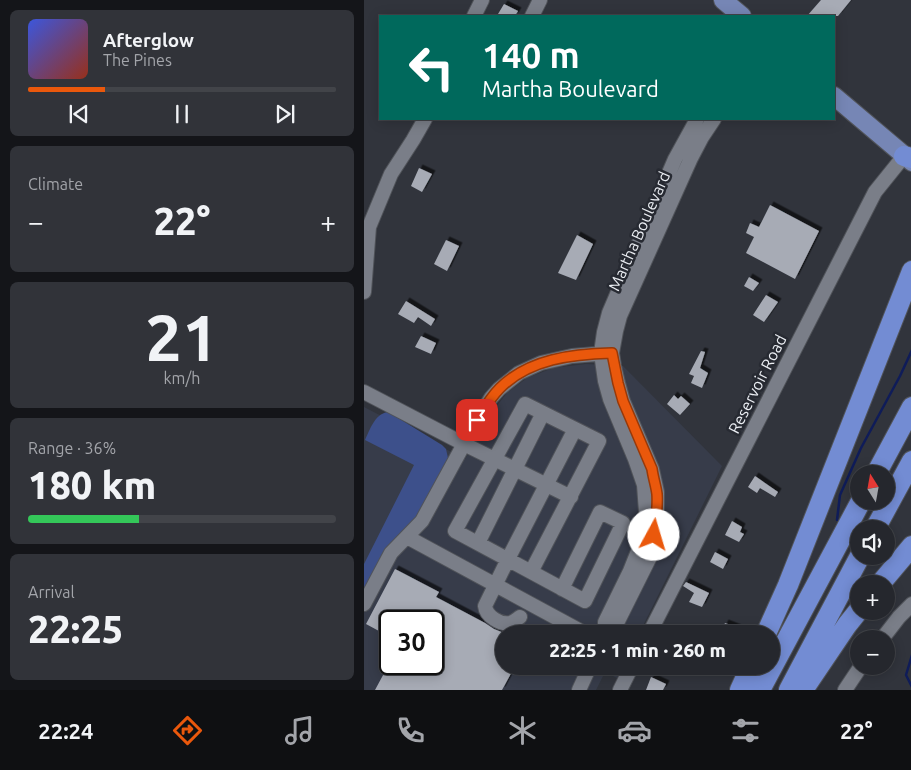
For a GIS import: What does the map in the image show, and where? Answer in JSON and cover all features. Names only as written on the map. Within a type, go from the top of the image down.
[{"type":"highway","points":[[770,625],[788,585],[911,271]]},
{"type":"highway","points":[[881,465],[911,407]]},
{"type":"highway","points":[[880,520],[911,461]]},
{"type":"highway","points":[[760,690],[856,510]]},
{"type":"highway","points":[[887,575],[911,546]]},
{"type":"highway","points":[[789,690],[855,565]]},
{"type":"highway","points":[[804,690],[851,620]]},
{"type":"highway","points":[[740,690],[747,675]]},
{"type":"main road","points":[[723,0],[739,15]]},
{"type":"main road","points":[[835,97],[909,159]]},
{"type":"street","points":[[474,15],[482,0]]},
{"type":"street","points":[[532,15],[540,0]]},
{"type":"street","points":[[364,292],[369,227],[391,174],[414,140],[424,120]]},
{"type":"street","name":"Martha Boulevard","points":[[644,248],[675,159],[696,120]]},
{"type":"street","name":"Martha Boulevard","points":[[604,625],[642,541],[646,512],[644,485],[610,399],[605,381],[606,353],[604,332],[609,313],[702,137],[713,120]]},
{"type":"street","name":"Reservoir Road","points":[[654,625],[875,192],[909,159]]},
{"type":"street","points":[[364,604],[391,553],[425,517],[477,420],[491,398],[509,380],[536,365],[572,356],[606,353]]},
{"type":"street","points":[[364,392],[571,497]]},
{"type":"street","points":[[531,572],[599,441],[525,404],[455,531],[508,559],[531,572],[562,589],[585,601],[624,522],[600,512],[562,589]]},
{"type":"street","points":[[478,543],[543,413]]},
{"type":"street","points":[[520,616],[514,621],[503,623],[488,615],[485,611],[485,606],[575,429]]},
{"type":"street","points":[[407,537],[569,625]]},
{"type":"street","points":[[889,630],[911,604]]},
{"type":"street","points":[[579,690],[586,675]]},
{"type":"street","points":[[620,690],[628,675]]},
{"type":"street","points":[[845,690],[855,675]]},
{"type":"shaded area","points":[[586,364],[623,366],[722,466],[643,625],[495,625],[495,675],[604,675],[596,690],[364,690],[364,407],[465,459],[491,413],[507,393],[527,378],[553,368]]},
{"type":"shaded area","points":[[387,412],[442,445],[446,449],[448,458],[419,516],[364,591],[364,564],[414,465],[365,440],[379,416]]},
{"type":"building","points":[[821,0],[851,0],[838,16],[808,15]]},
{"type":"building","points":[[504,4],[518,11],[516,15],[498,14]]},
{"type":"building","points":[[419,168],[432,174],[422,192],[411,186]]},
{"type":"building","points":[[770,205],[819,231],[795,279],[746,253],[754,237],[746,233],[750,223],[759,227]]},
{"type":"building","points":[[577,235],[593,244],[576,280],[558,273]]},
{"type":"building","points":[[446,240],[459,246],[447,271],[434,264]]},
{"type":"building","points":[[749,277],[759,283],[753,291],[744,286]]},
{"type":"building","points":[[766,295],[778,302],[764,322],[753,315]]},
{"type":"building","points":[[406,301],[435,319],[431,326],[418,317],[414,323],[398,314]]},
{"type":"building","points":[[421,336],[436,343],[431,354],[415,347]]},
{"type":"building","points":[[701,351],[705,352],[700,368],[708,373],[702,388],[691,383],[694,376],[689,374]]},
{"type":"building","points":[[674,395],[678,399],[681,396],[690,404],[680,415],[667,404]]},
{"type":"building","points":[[755,476],[778,492],[775,497],[760,488],[757,493],[748,487]]},
{"type":"building","points":[[732,521],[742,527],[740,532],[744,534],[739,542],[725,535]]},
{"type":"building","points":[[715,552],[728,559],[723,569],[710,562]]},
{"type":"building","points":[[395,569],[439,592],[436,597],[495,629],[495,675],[510,675],[502,690],[375,690],[383,675],[444,675],[444,610],[379,610],[379,631],[366,624]]},
{"type":"building","points":[[686,582],[709,593],[702,607],[689,602],[694,593],[683,586]]},
{"type":"building","points":[[651,677],[666,684],[663,690],[646,690]]},
{"type":"waterway","points":[[837,520],[840,495],[861,448],[912,350]]},
{"type":"waterway","points":[[912,655],[906,675],[912,687]]},
{"type":"route","points":[[477,420],[499,388],[530,367],[572,356],[612,353],[623,401],[652,469],[657,492],[657,515],[654,535]]}]
